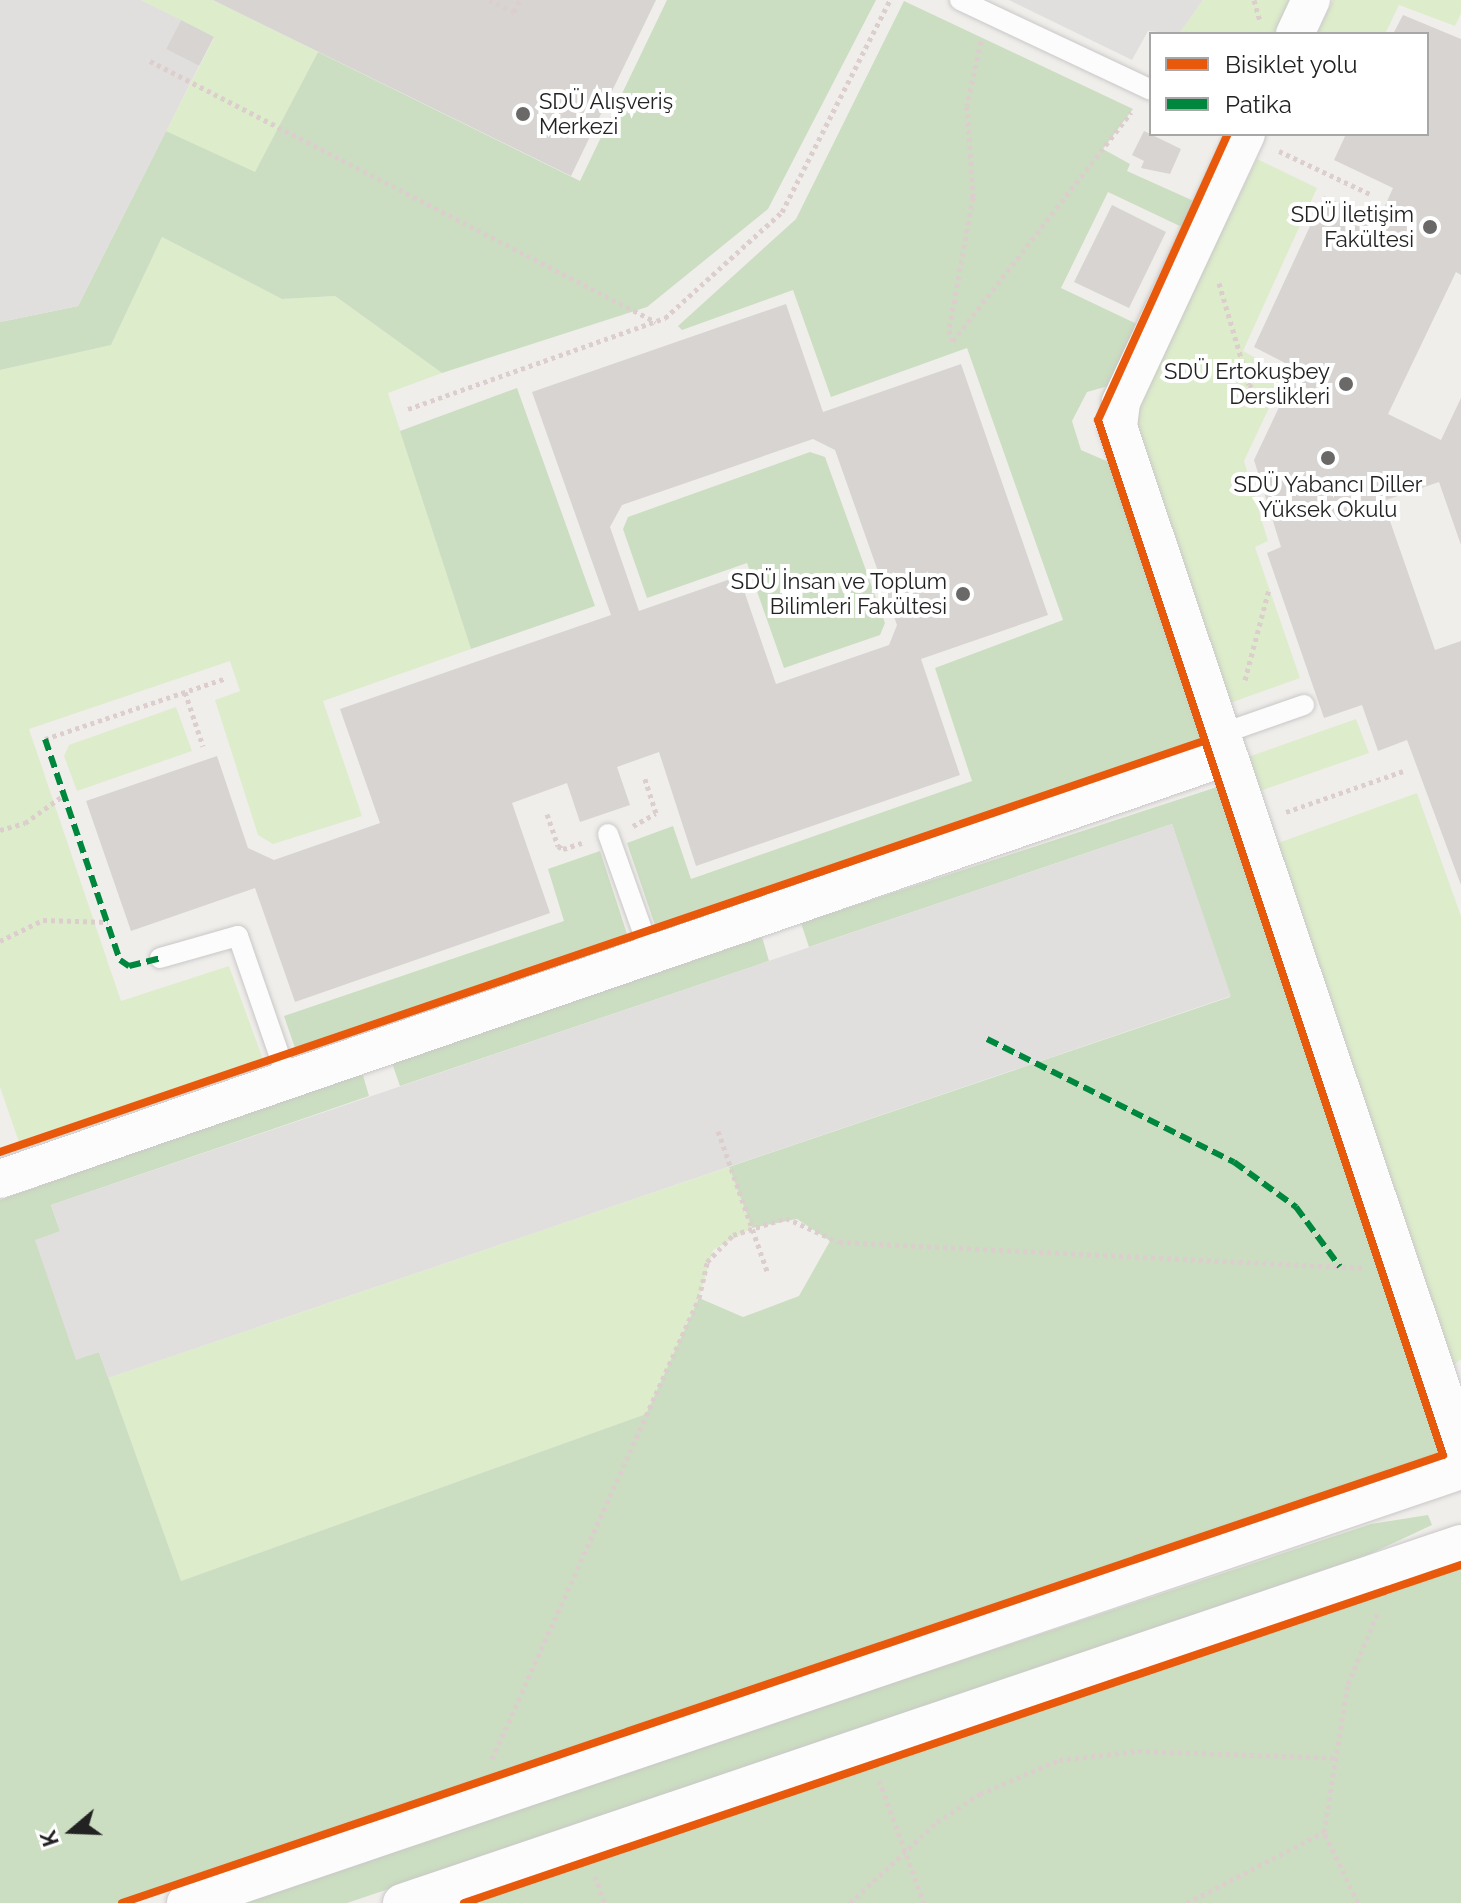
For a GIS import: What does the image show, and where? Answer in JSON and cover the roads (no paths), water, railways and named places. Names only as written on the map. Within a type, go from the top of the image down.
[{"type":"street","points":[[1296,32],[1311,0]]},
{"type":"street","points":[[1245,136],[1117,419],[1227,740],[1251,824],[1452,1390],[1461,1447]]},
{"type":"street","points":[[0,1179],[651,955],[1227,740]]},
{"type":"street","points":[[186,1903],[1461,1470]]},
{"type":"street","points":[[402,1903],[1461,1544]]},
{"type":"lane","points":[[960,0],[1149,90]]},
{"type":"lane","points":[[1227,740],[1304,705]]},
{"type":"lane","points":[[608,834],[651,955]]},
{"type":"lane","points":[[160,958],[238,936],[288,1080]]},
{"type":"place","name":"SDÜ Alışveriş Merkezi","points":[[523,114]]},
{"type":"place","name":"SDÜ İletişim Fakültesi","points":[[1430,227]]},
{"type":"place","name":"SDÜ Ertokuşbey Derslikleri","points":[[1346,384]]},
{"type":"place","name":"SDÜ Yabancı Diller Yüksek Okulu","points":[[1328,458]]},
{"type":"place","name":"SDÜ İnsan ve Toplum Bilimleri Fakültesi","points":[[963,594]]}]
